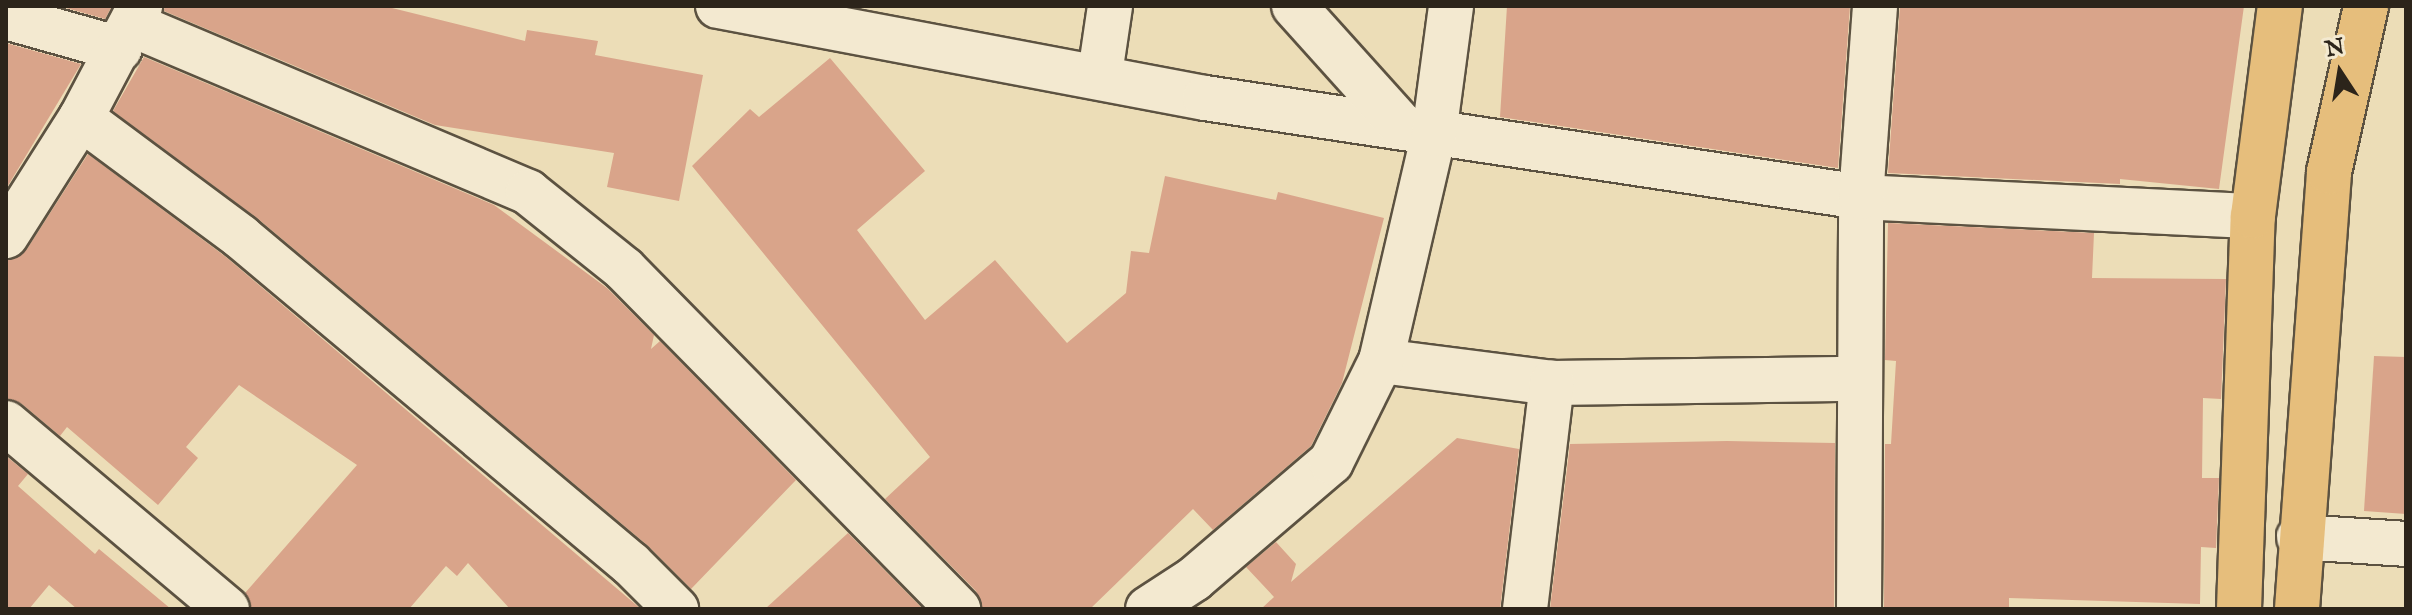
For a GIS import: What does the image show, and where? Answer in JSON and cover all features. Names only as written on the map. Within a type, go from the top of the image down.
[{"type":"main road","points":[[2239,609],[2253,216],[2280,6]]},
{"type":"main road","points":[[2297,609],[2299,537],[2329,172],[2366,6]]},
{"type":"street","points":[[718,6],[909,23],[1100,74],[1205,98],[1861,197],[2253,216]]},
{"type":"street","points":[[1100,74],[1110,6]]},
{"type":"street","points":[[1294,6],[1418,130]]},
{"type":"street","points":[[1148,609],[1194,579],[1331,462],[1381,361],[1418,130],[1451,6]]},
{"type":"street","points":[[1859,609],[1857,379],[1861,197],[1875,6]]},
{"type":"street","points":[[6,17],[131,27],[528,192],[624,269],[958,609]]},
{"type":"street","points":[[6,236],[81,118],[131,27]]},
{"type":"street","points":[[81,118],[241,237],[631,564],[676,609]]},
{"type":"street","points":[[1381,361],[1552,383],[1857,379]]},
{"type":"street","points":[[1525,609],[1552,383]]},
{"type":"street","points":[[6,423],[227,609]]},
{"type":"street","points":[[2299,537],[2406,544]]},
{"type":"building","points":[[59,6],[112,6],[105,19]]},
{"type":"building","points":[[165,6],[384,6],[525,41],[527,30],[598,41],[595,55],[703,75],[679,201],[607,187],[614,153],[435,125],[164,11]]},
{"type":"building","points":[[1507,6],[1850,6],[1838,168],[1500,117]]},
{"type":"building","points":[[1900,6],[2244,6],[2219,189],[2120,179],[2120,184],[1888,173]]},
{"type":"building","points":[[6,43],[81,64],[6,189]]},
{"type":"building","points":[[144,57],[494,205],[607,288],[654,335],[651,349],[660,341],[796,480],[691,589],[647,545],[257,218],[113,111]]},
{"type":"building","points":[[830,58],[925,171],[857,230],[925,320],[995,260],[1067,343],[1126,293],[1131,251],[1149,253],[1165,176],[1276,200],[1278,192],[1384,218],[1342,383],[1311,446],[1213,530],[1193,509],[1090,609],[982,609],[976,591],[885,499],[930,457],[692,166],[750,109],[759,117]]},
{"type":"building","points":[[88,154],[226,257],[641,609],[510,609],[468,563],[457,576],[446,566],[409,609],[251,609],[245,593],[357,465],[239,385],[186,447],[198,458],[158,505],[67,427],[60,436],[22,404],[6,399],[6,261],[27,249]]},
{"type":"building","points":[[1888,223],[2094,233],[2092,278],[2226,279],[2221,399],[2203,398],[2202,478],[2219,478],[2216,548],[2201,547],[2200,604],[2009,598],[2009,609],[1884,609],[1885,444],[1891,444],[1896,361],[1885,360]]},
{"type":"building","points":[[2374,356],[2406,357],[2406,514],[2364,511]]},
{"type":"building","points":[[1457,438],[1519,449],[1500,609],[1261,609],[1274,597],[1246,567],[1276,542],[1296,564],[1291,582]]},
{"type":"building","points":[[1727,441],[1835,443],[1834,609],[1550,609],[1570,444]]},
{"type":"building","points":[[6,456],[28,474],[18,486],[95,554],[99,549],[171,609],[77,609],[49,585],[29,609],[6,609]]},
{"type":"building","points":[[848,533],[923,609],[765,609]]}]
